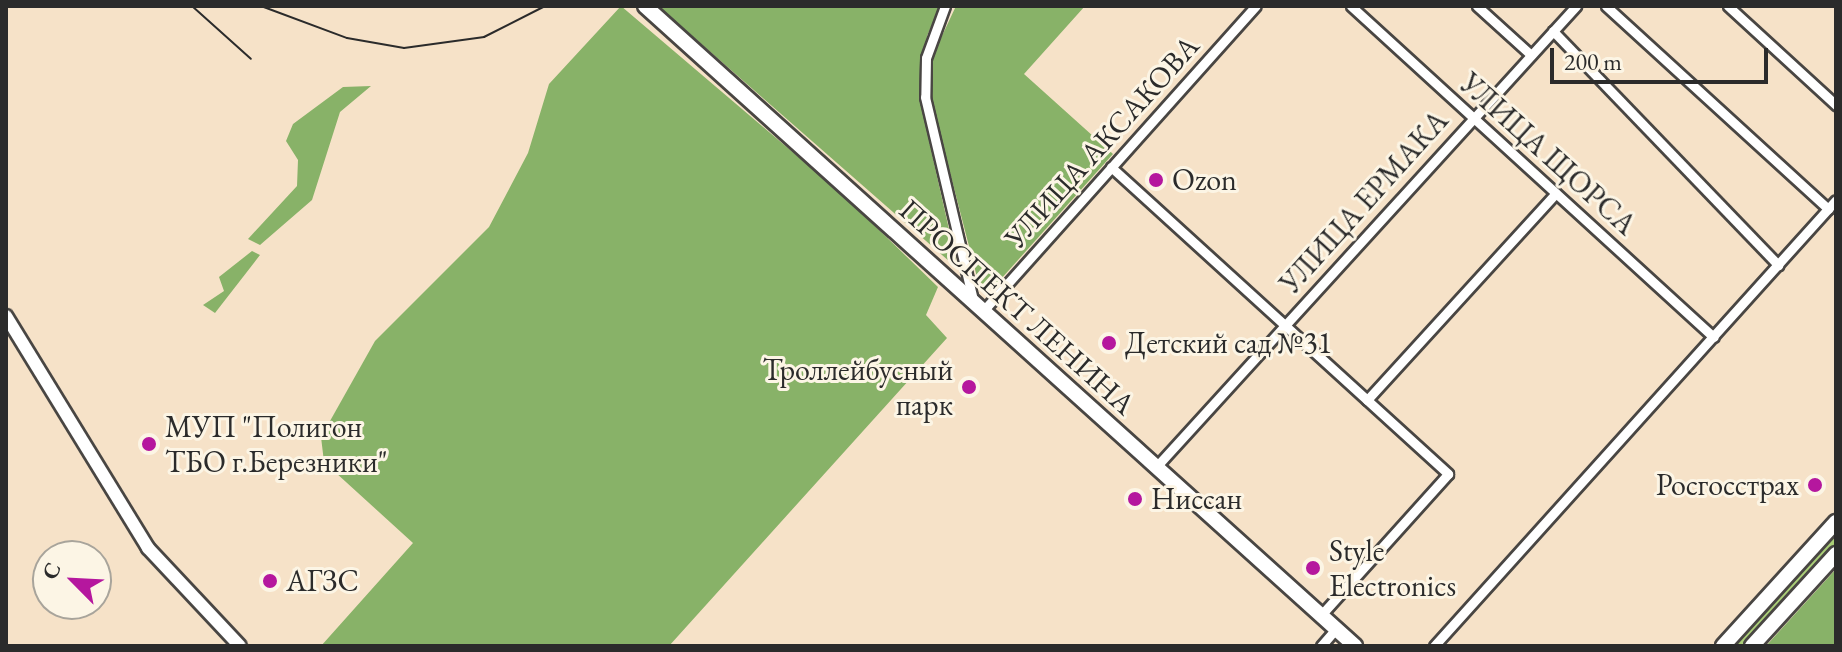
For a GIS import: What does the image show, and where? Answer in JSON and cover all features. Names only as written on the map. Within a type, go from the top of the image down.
[{"type":"main road","name":"ПРОСПЕКТ ЛЕНИНА","points":[[645,6],[1355,646]]},
{"type":"main road","points":[[1723,646],[1836,522]]},
{"type":"main road","points":[[1752,646],[1836,554]]},
{"type":"street","points":[[945,6],[926,58],[925,97],[978,307]]},
{"type":"street","name":"УЛИЦА АКСАКОВА","points":[[978,307],[1111,167],[1256,6]]},
{"type":"street","name":"УЛИЦА ЩОРСА","points":[[1351,6],[1713,337]]},
{"type":"street","points":[[1477,6],[1531,55]]},
{"type":"street","name":"УЛИЦА ЕРМАКА","points":[[1156,467],[1576,6]]},
{"type":"street","points":[[1606,6],[1828,209]]},
{"type":"street","points":[[1728,6],[1836,105]]},
{"type":"street","points":[[1553,31],[1778,265]]},
{"type":"street","points":[[1111,167],[1448,474],[1321,615]]},
{"type":"street","points":[[1367,400],[1556,193]]},
{"type":"street","points":[[1434,646],[1836,200]]},
{"type":"street","points":[[6,316],[148,548],[240,646]]},
{"type":"street","points":[[1321,646],[1336,629]]},
{"type":"green space","points":[[621,6],[843,195],[938,287],[926,315],[947,338],[669,646],[321,646],[413,543],[324,462],[321,437],[375,341],[489,227],[528,153],[549,84]]},
{"type":"green space","points":[[658,6],[940,6],[927,36],[920,101],[958,269]]},
{"type":"green space","points":[[956,6],[1085,6],[1024,74],[1113,154],[992,289],[978,281],[931,99],[933,55]]},
{"type":"green space","points":[[371,86],[340,112],[312,200],[260,245],[248,239],[297,186],[298,160],[286,141],[293,124],[343,87]]},
{"type":"green space","points":[[252,251],[260,255],[215,313],[203,305],[224,291],[219,277]]},
{"type":"green space","points":[[1836,530],[1836,546],[1744,646],[1730,646]]},
{"type":"green space","points":[[1836,569],[1836,646],[1766,646]]},
{"type":"railway","points":[[192,6],[251,59]]},
{"type":"railway","points":[[261,6],[347,38],[404,48],[484,37],[545,6]]},
{"type":"place","name":"Ozon","points":[[1156,180]]},
{"type":"place","name":"Детский сад №31","points":[[1109,343]]},
{"type":"place","name":"Троллейбусный парк","points":[[969,387]]},
{"type":"place","name":"МУП \"Полигон ТБО г.Березники\"","points":[[149,444]]},
{"type":"place","name":"Росгосстрах","points":[[1815,485]]},
{"type":"place","name":"Ниссан","points":[[1135,499]]},
{"type":"place","name":"Style Electronics","points":[[1313,568]]},
{"type":"place","name":"АГЗС","points":[[270,581]]}]
